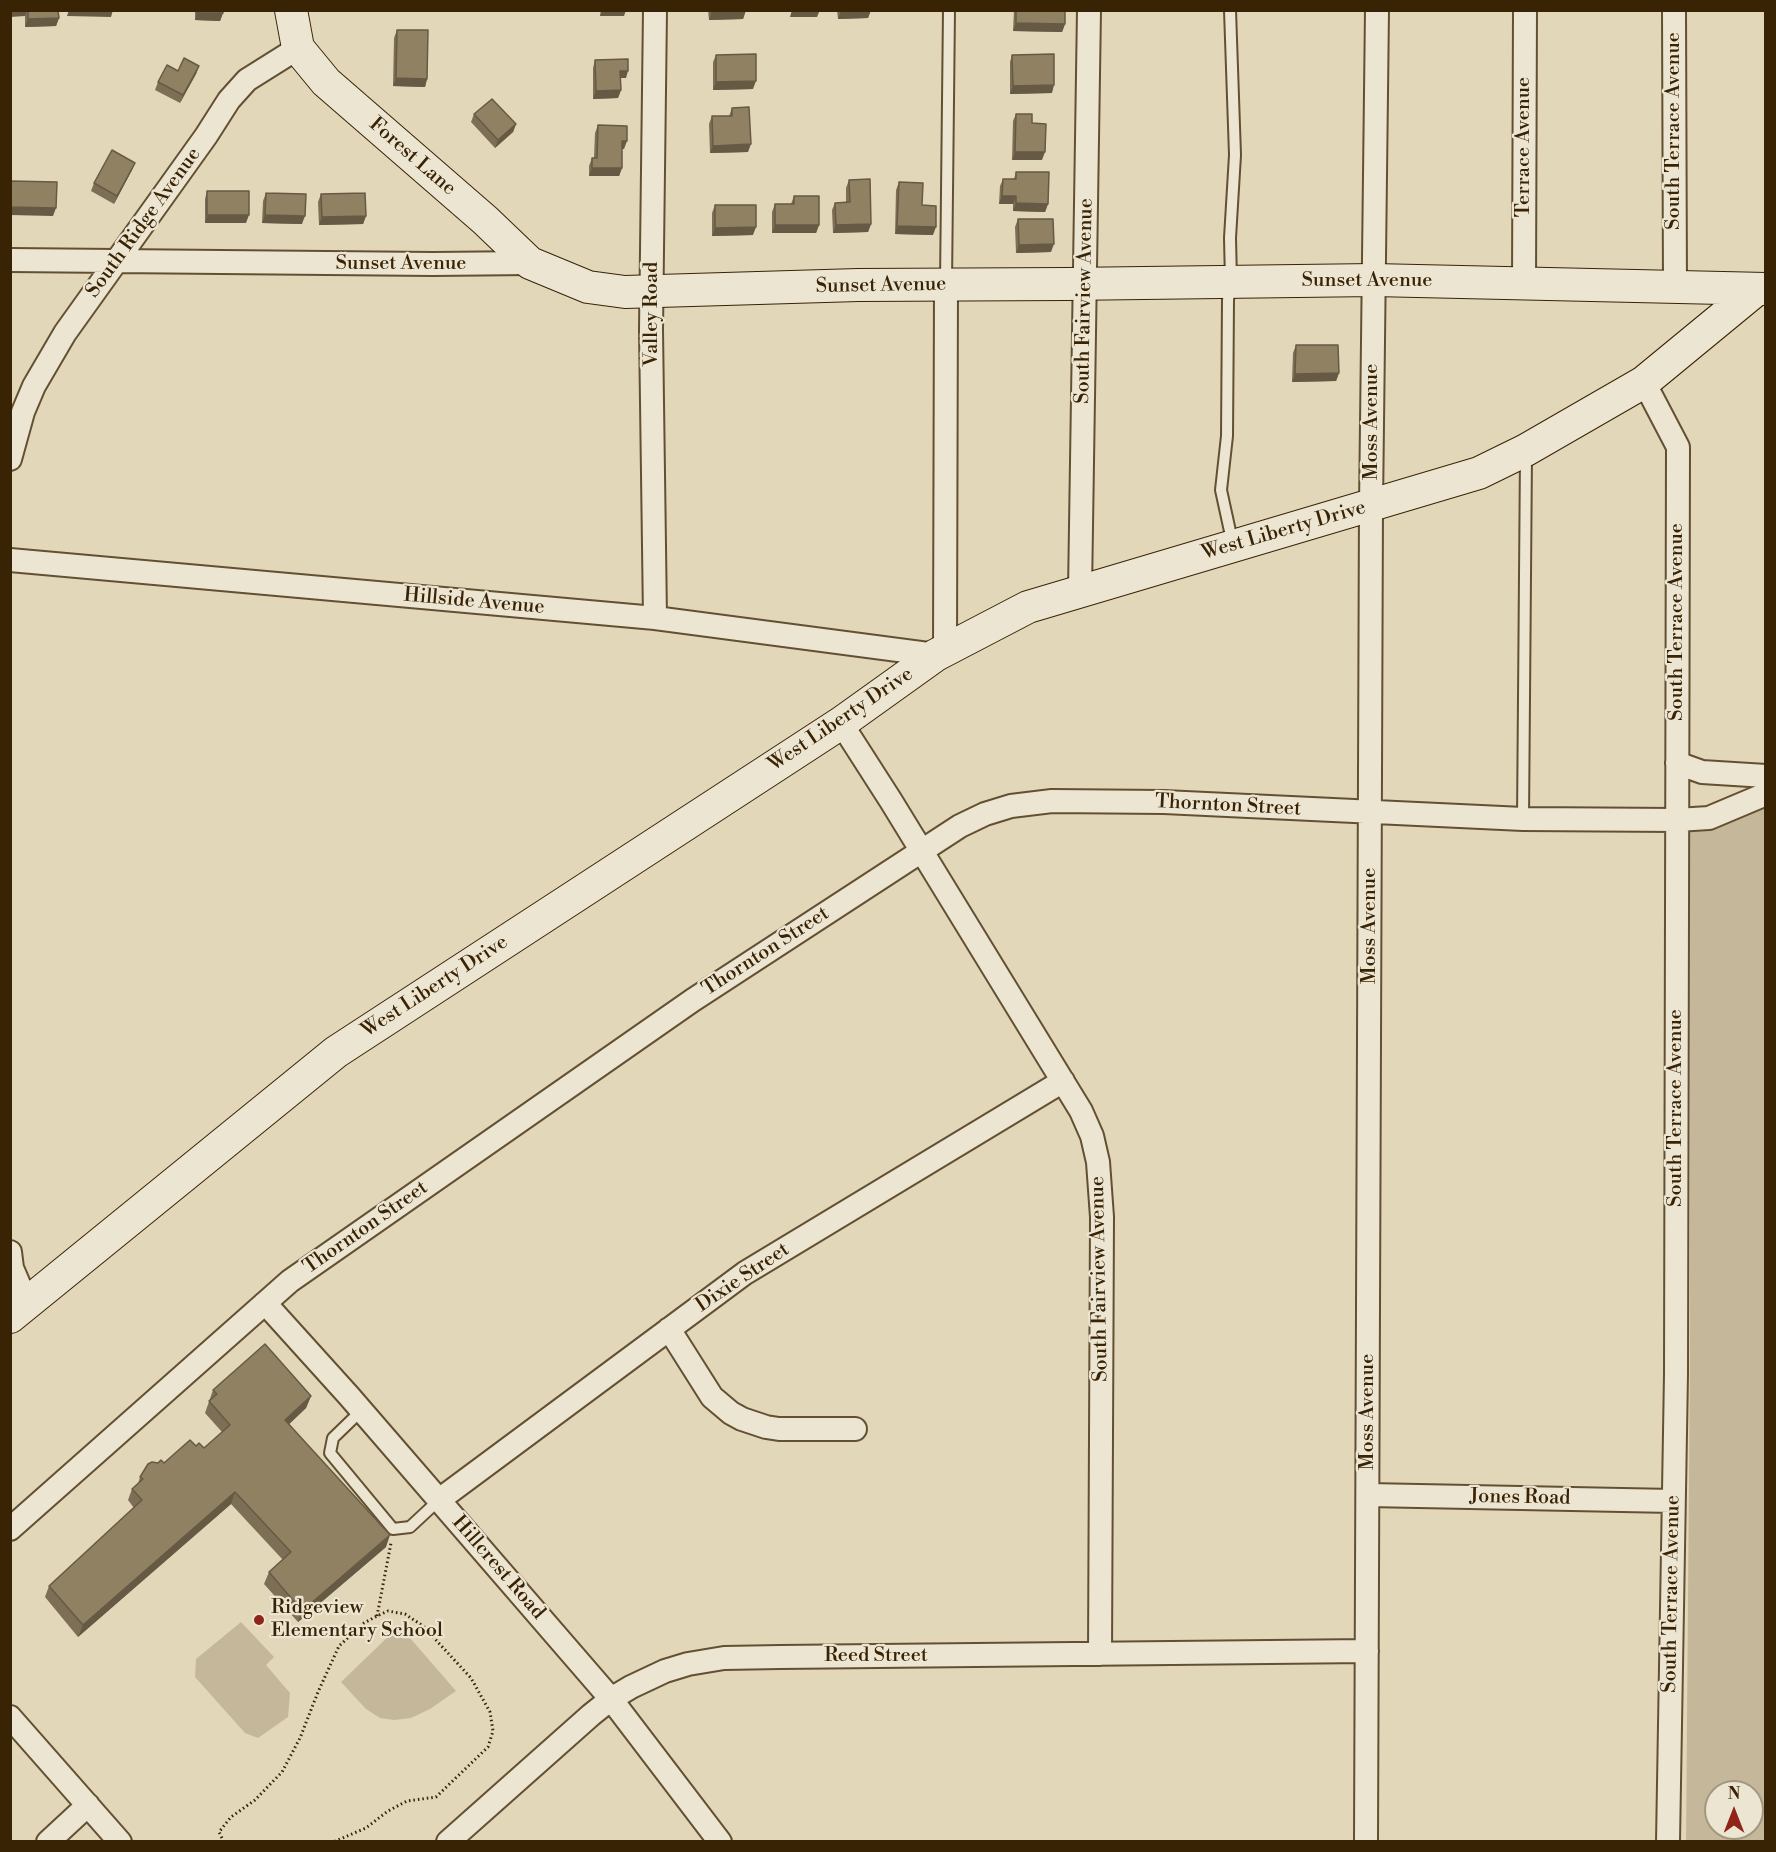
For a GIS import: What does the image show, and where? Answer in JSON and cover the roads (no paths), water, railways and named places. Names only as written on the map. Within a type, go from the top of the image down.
[{"type":"main road","points":[[291,10],[298,48]]},
{"type":"main road","name":"Forest Lane","points":[[298,48],[326,82],[485,220],[530,263]]},
{"type":"main road","name":"Sunset Avenue","points":[[530,263],[588,287],[625,292],[946,284],[1374,280],[1675,287],[1763,286]]},
{"type":"main road","name":"West Liberty Drive","points":[[19,1310],[336,1052],[841,723],[941,653],[1028,607],[1479,473],[1526,450],[1644,382],[1763,286]]},
{"type":"street","name":"Valley Road","points":[[655,10],[652,291],[655,618]]},
{"type":"street","name":"South Fairview Avenue","points":[[1080,591],[1089,10]]},
{"type":"street","name":"Moss Avenue","points":[[1366,1842],[1371,506],[1377,10]]},
{"type":"street","name":"Terrace Avenue","points":[[1524,284],[1525,10]]},
{"type":"street","name":"South Terrace Avenue","points":[[1674,10],[1675,287]]},
{"type":"street","name":"South Ridge Avenue","points":[[10,459],[23,412],[34,386],[65,333],[206,136],[229,100],[248,80],[298,48]]},
{"type":"street","name":"Sunset Avenue","points":[[10,260],[530,263]]},
{"type":"street","points":[[941,653],[946,284]]},
{"type":"street","name":"South Terrace Avenue","points":[[1644,382],[1678,447],[1676,1374],[1668,1842]]},
{"type":"street","name":"Hillside Avenue","points":[[10,560],[655,618],[941,653]]},
{"type":"street","name":"South Fairview Avenue","points":[[841,723],[1063,1081],[1081,1111],[1092,1136],[1098,1162],[1102,1217],[1100,1654]]},
{"type":"street","points":[[1677,763],[1702,772],[1766,776]]},
{"type":"street","name":"Thornton Street","points":[[10,1529],[290,1281],[684,1006],[960,826],[985,814],[1011,806],[1052,801],[1164,802],[1523,819],[1677,820],[1709,818],[1766,794]]},
{"type":"street","name":"Dixie Street","points":[[439,1500],[745,1273],[1063,1081]]},
{"type":"street","points":[[10,1252],[19,1310]]},
{"type":"street","name":"Hillcrest Road","points":[[265,1303],[362,1410],[611,1700],[720,1842]]},
{"type":"street","points":[[669,1329],[712,1397],[742,1419],[779,1429],[855,1429]]},
{"type":"street","name":"Jones Road","points":[[1368,1495],[1673,1501]]},
{"type":"street","name":"Reed Street","points":[[448,1842],[591,1714],[631,1686],[688,1664],[724,1658],[1367,1652]]},
{"type":"street","points":[[10,1717],[120,1842]]},
{"type":"street","points":[[48,1842],[88,1805]]},
{"type":"lane","points":[[946,284],[949,10]]},
{"type":"lane","points":[[1230,10],[1235,155],[1230,238],[1231,282],[1228,300],[1227,436],[1221,490],[1234,546]]},
{"type":"lane","points":[[1523,819],[1526,450]]},
{"type":"lane","points":[[362,1410],[333,1437],[330,1453],[393,1529],[410,1527],[439,1500]]},
{"type":"place","name":"Ridgeview Elementary School","points":[[259,1620]]}]
